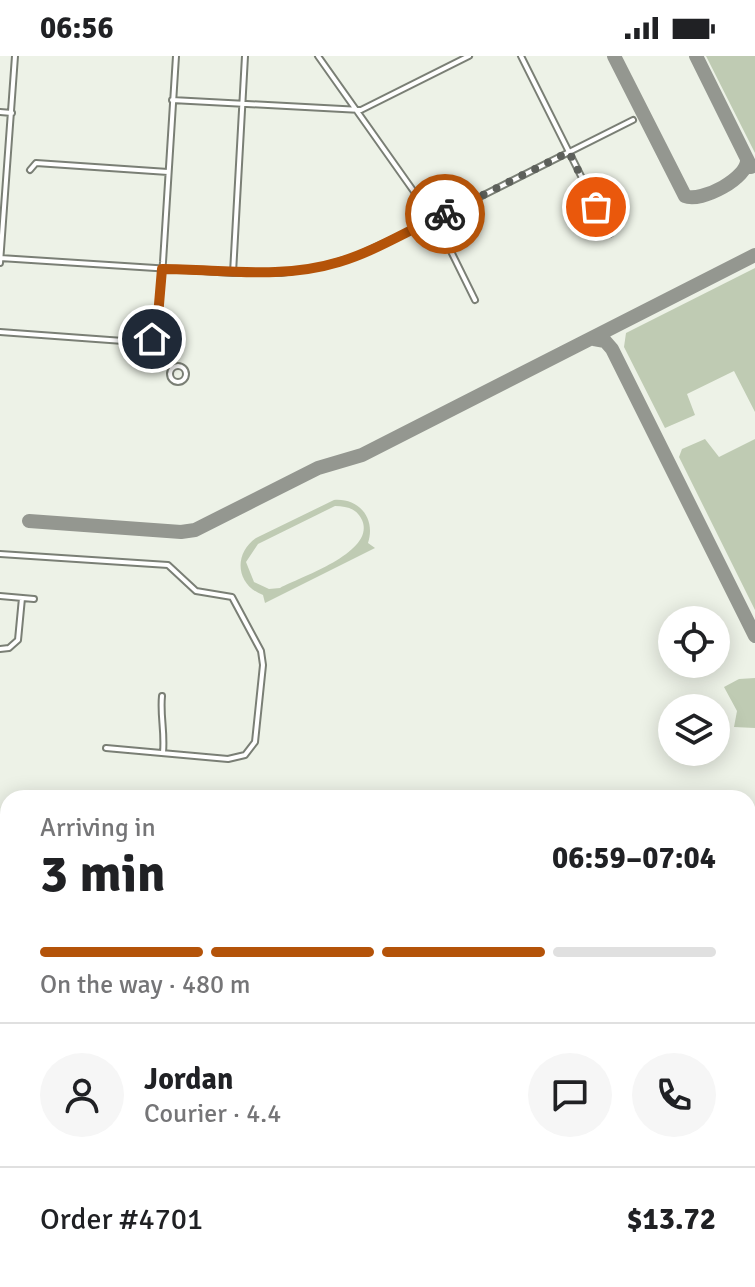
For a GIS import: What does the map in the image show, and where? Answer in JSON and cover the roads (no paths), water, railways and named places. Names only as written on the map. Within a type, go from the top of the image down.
[{"type":"street","points":[[15,56],[0,260],[233,273],[305,270],[341,262],[633,120]]},
{"type":"street","points":[[152,339],[157,328],[176,56]]},
{"type":"street","points":[[233,273],[245,56]]},
{"type":"street","points":[[318,56],[433,219],[475,300]]},
{"type":"street","points":[[172,100],[357,110],[469,56]]},
{"type":"street","points":[[521,56],[610,234]]},
{"type":"street","points":[[0,112],[12,113]]},
{"type":"street","points":[[0,134],[10,135]]},
{"type":"street","points":[[30,170],[36,163],[168,172]]},
{"type":"street","points":[[0,181],[8,181]]},
{"type":"street","points":[[0,332],[137,342],[152,339]]},
{"type":"street","points":[[152,339],[172,368]]},
{"type":"street","points":[[172,368],[183,368],[185,379],[172,380],[172,368]]},
{"type":"street","points":[[0,554],[168,565],[196,591],[234,599],[263,656],[253,747],[234,759],[106,748]]},
{"type":"street","points":[[0,596],[34,599]]},
{"type":"street","points":[[0,649],[9,648],[18,640],[22,598]]},
{"type":"street","points":[[162,696],[160,711],[166,726],[163,753]]}]
